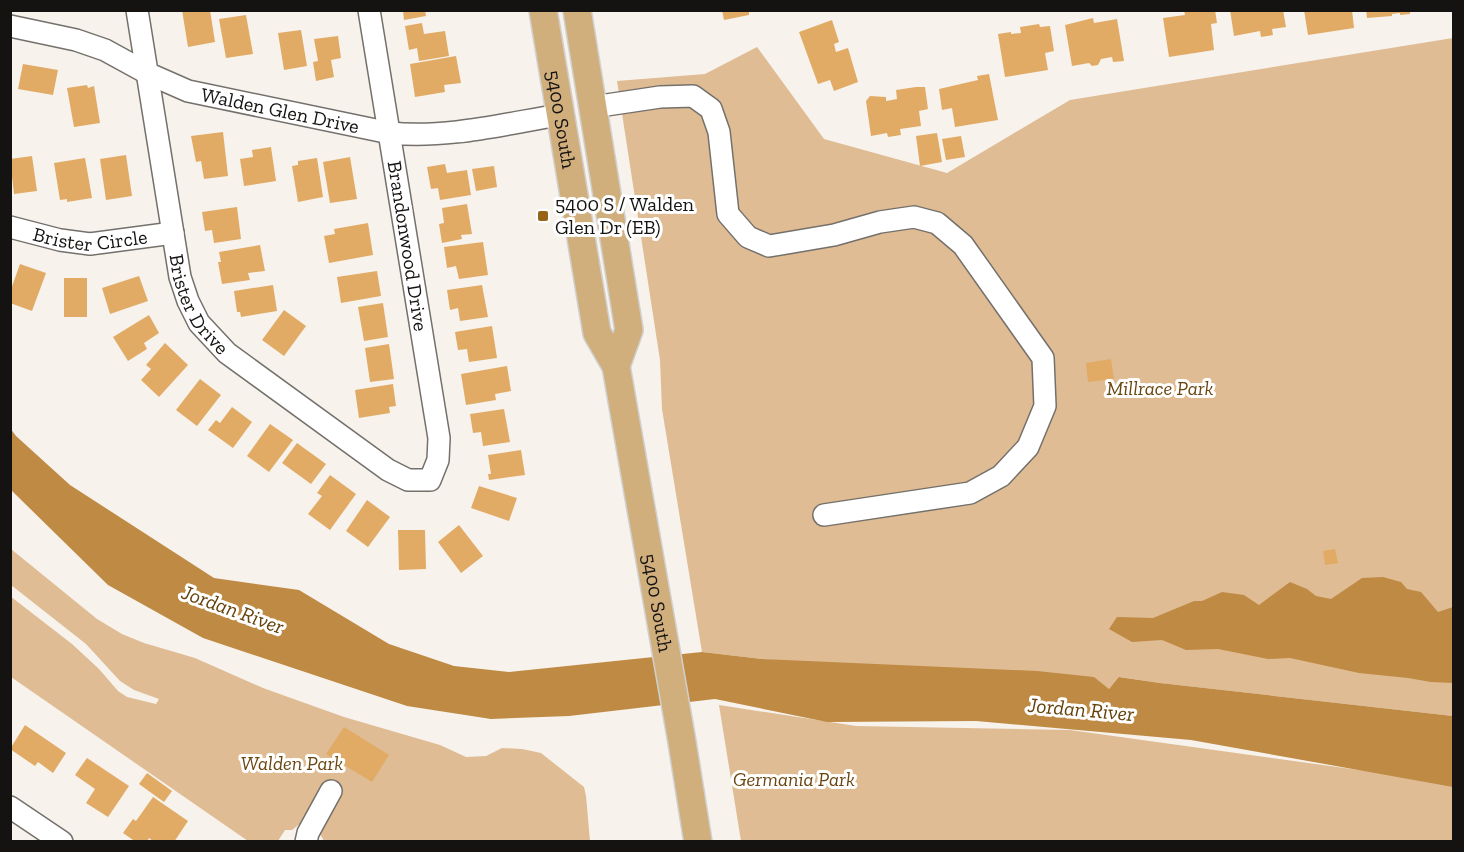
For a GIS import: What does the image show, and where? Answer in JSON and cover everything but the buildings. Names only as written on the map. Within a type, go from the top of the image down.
[{"type":"main road","name":"5400 South","points":[[543,10],[597,333],[616,366],[698,842]]},
{"type":"main road","name":"5400 South","points":[[577,10],[629,330],[616,366]]},
{"type":"street","name":"Brister Drive","points":[[138,10],[180,277],[188,301],[200,323],[227,353],[388,470],[408,480],[430,480]]},
{"type":"street","name":"Brandonwood Drive","points":[[369,10],[439,438],[438,460],[430,480]]},
{"type":"street","name":"Walden Glen Drive","points":[[10,26],[76,40],[105,50],[147,74],[188,91],[390,133],[440,134],[559,115]]},
{"type":"street","points":[[593,107],[660,97],[693,96],[711,109],[719,132],[728,214],[748,237],[769,246],[834,235],[880,222],[914,217],[937,223],[963,245],[1043,358],[1044,406],[1028,447],[1001,476],[970,493],[824,515]]},
{"type":"street","name":"Brister Circle","points":[[10,227],[60,240],[90,244],[173,233]]},
{"type":"street","points":[[306,842],[308,833],[330,792]]},
{"type":"street","points":[[10,807],[62,842]]},
{"type":"green space","name":"Millrace Park","points":[[1453,38],[1453,716],[1120,677],[1109,689],[702,652],[662,409],[660,360],[617,81],[705,74],[757,47],[824,139],[947,173],[1070,100]]},
{"type":"green space","name":"Walden Park","points":[[11,549],[97,619],[122,634],[144,643],[195,658],[263,688],[344,717],[440,745],[466,757],[486,756],[502,748],[541,753],[584,787],[590,841],[324,841],[320,834],[301,823],[292,830],[285,830],[278,841],[248,841],[11,677],[10,596],[72,644],[99,669],[118,691],[127,697],[156,704],[159,699],[134,690],[120,681],[86,644],[11,585]]},
{"type":"green space","name":"Germania Park","points":[[719,705],[856,726],[1070,730],[1453,783],[1453,841],[741,841]]},
{"type":"water","name":"Jordan River","points":[[10,428],[70,485],[214,578],[299,590],[389,644],[454,666],[509,672],[702,652],[762,659],[1037,671],[1094,677],[1109,689],[1119,677],[1453,716],[1453,787],[1191,740],[976,721],[827,722],[715,699],[569,716],[491,719],[407,706],[203,638],[108,585],[11,490]]},
{"type":"water","points":[[1383,577],[1401,582],[1407,589],[1421,592],[1438,612],[1453,607],[1453,683],[1359,673],[1290,658],[1268,659],[1218,649],[1186,650],[1162,640],[1132,642],[1109,629],[1117,617],[1153,618],[1222,592],[1244,595],[1259,605],[1290,582],[1307,589],[1316,596],[1331,599],[1362,578]]},
{"type":"place","name":"5400 S / Walden Glen Dr (EB)","points":[[543,216]]}]
